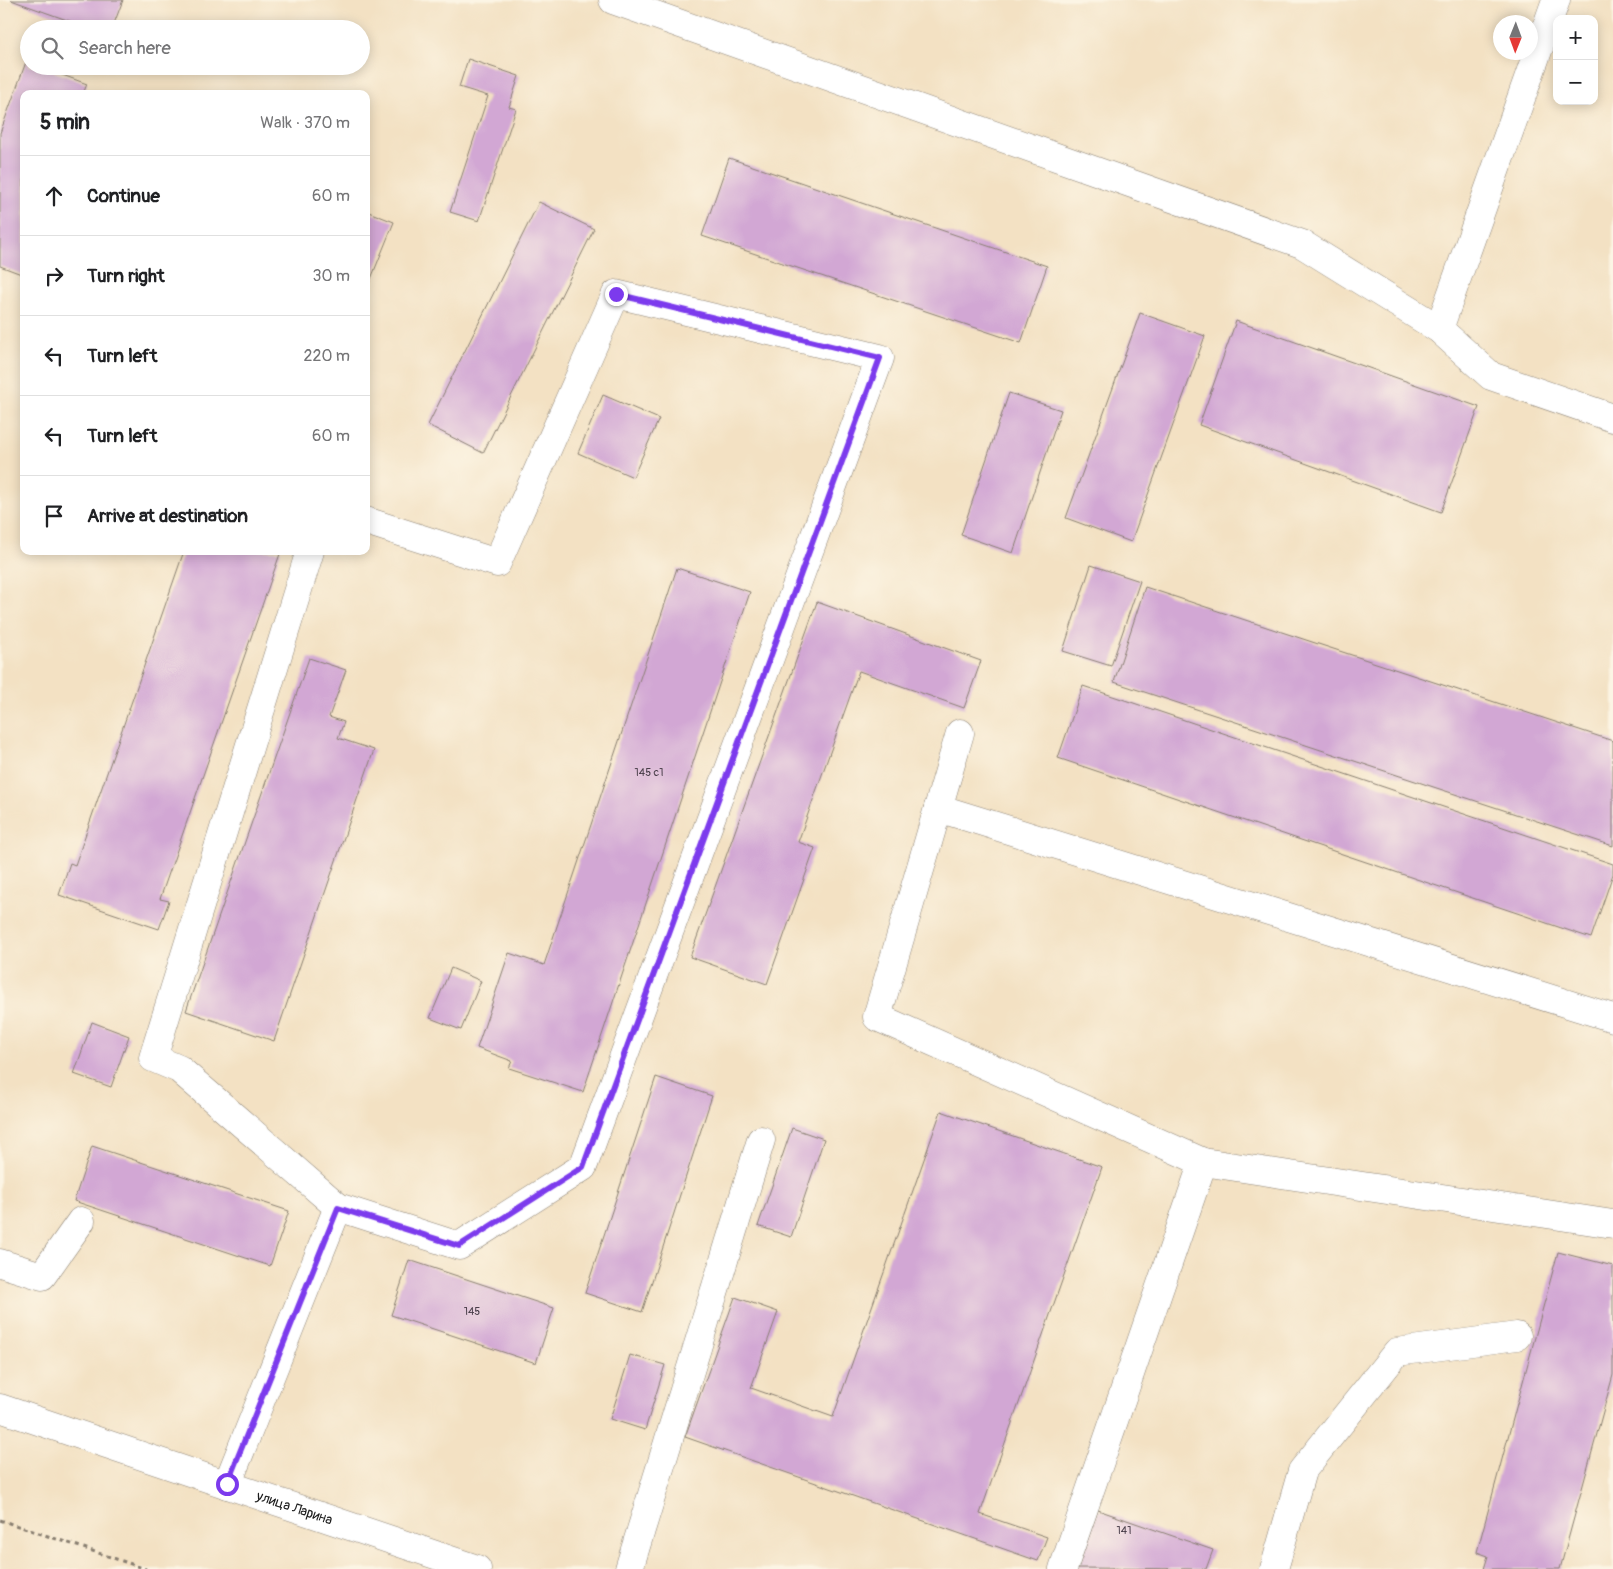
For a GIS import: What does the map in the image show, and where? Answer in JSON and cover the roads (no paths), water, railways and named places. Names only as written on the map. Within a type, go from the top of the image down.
[{"type":"street","points":[[613,0],[1302,244],[1439,329],[1491,376],[1613,418]]},
{"type":"street","points":[[1439,329],[1556,0]]},
{"type":"street","points":[[309,555],[153,1058],[179,1069],[338,1208],[459,1246],[583,1167],[880,358],[616,294],[497,563],[370,522]]},
{"type":"street","points":[[960,732],[877,1018],[1203,1162],[1613,1224]]},
{"type":"street","points":[[938,808],[1613,1018]]},
{"type":"street","points":[[629,1569],[761,1140]]},
{"type":"street","points":[[1063,1569],[1203,1162]]},
{"type":"street","points":[[227,1484],[338,1208]]},
{"type":"street","points":[[0,1263],[42,1276],[81,1221]]},
{"type":"street","points":[[1274,1569],[1302,1470],[1397,1352],[1517,1336]]},
{"type":"street","name":"улица Ларина","points":[[0,1408],[477,1569]]}]
